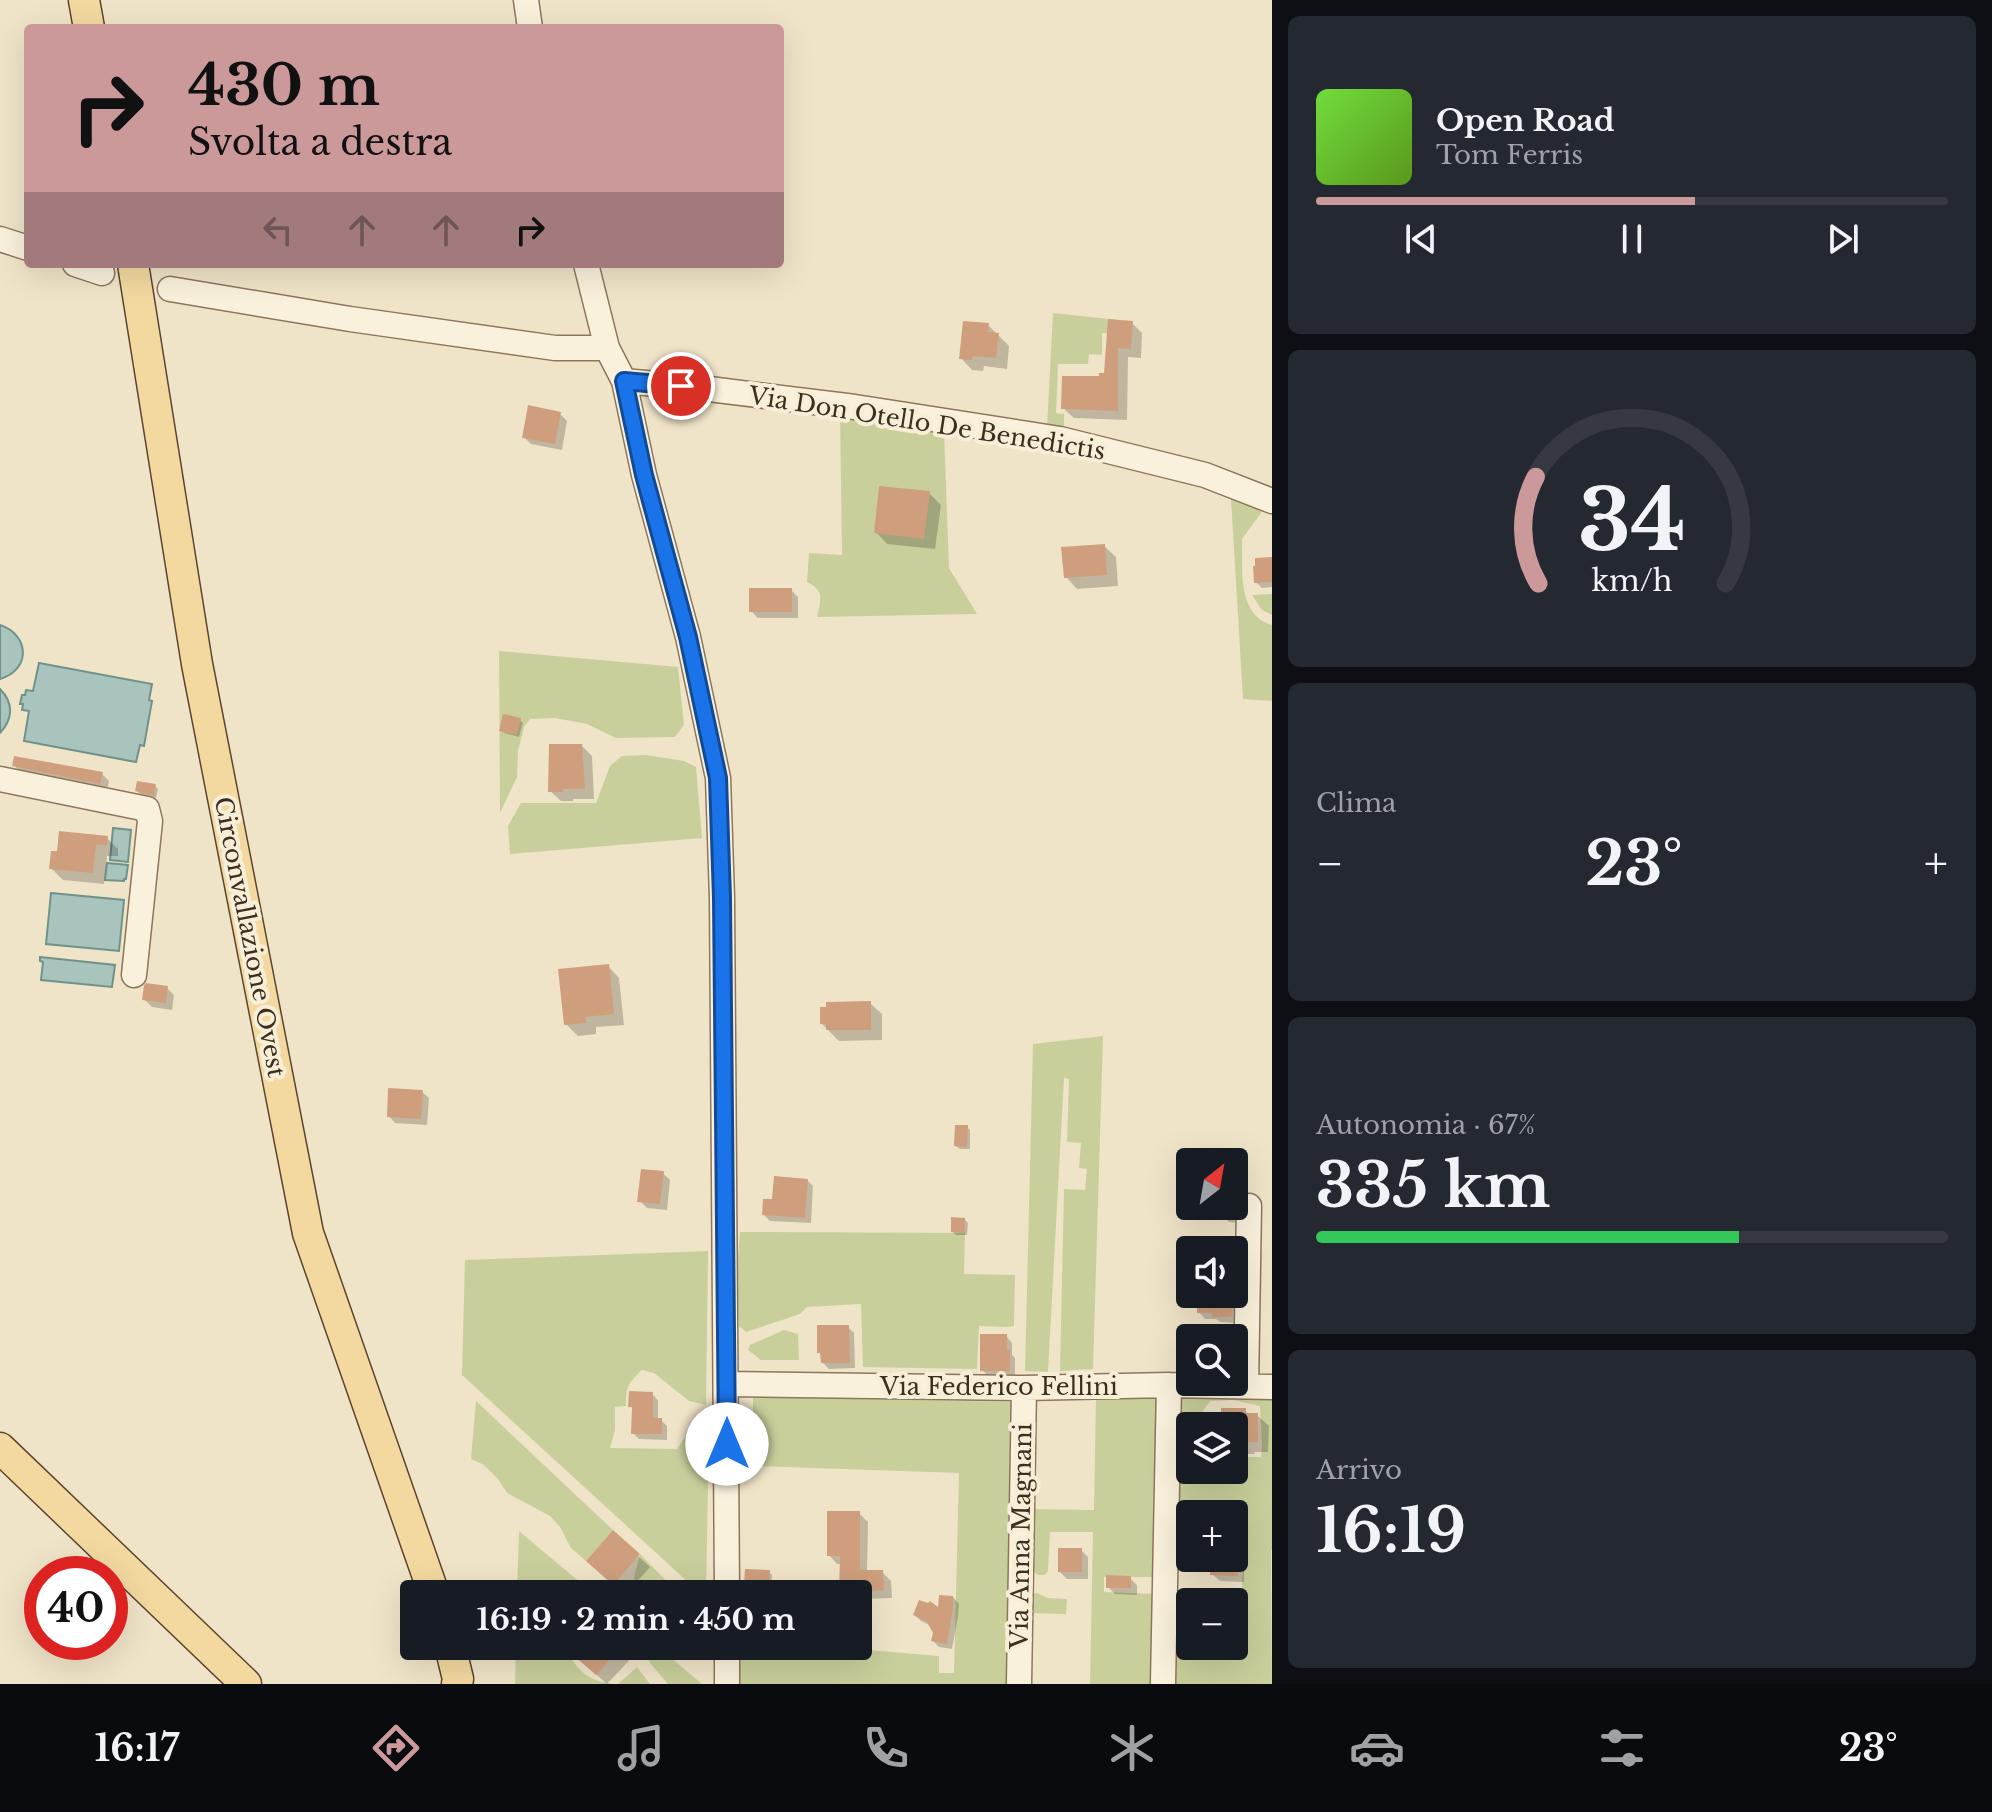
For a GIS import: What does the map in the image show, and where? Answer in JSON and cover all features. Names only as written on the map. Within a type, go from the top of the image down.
[{"type":"main road","points":[[84,0],[88,24]]},
{"type":"main road","name":"Circonvallazione Ovest","points":[[134,268],[197,664],[308,1233],[429,1580]]},
{"type":"main road","points":[[0,1448],[246,1684]]},
{"type":"main road","points":[[453,1660],[457,1684]]},
{"type":"street","points":[[526,0],[529,24]]},
{"type":"street","points":[[0,239],[24,247]]},
{"type":"street","points":[[87,268],[102,273]]},
{"type":"street","points":[[587,268],[607,348],[624,381],[644,475],[688,637],[718,778],[722,898],[727,1580]]},
{"type":"street","points":[[170,289],[555,348],[607,348]]},
{"type":"street","name":"Via Don Otello De Benedictis","points":[[624,381],[855,407],[1060,439],[1205,475],[1272,501]]},
{"type":"street","points":[[0,779],[147,809],[150,821],[134,975]]},
{"type":"street","points":[[1247,1324],[1249,1206]]},
{"type":"street","name":"Via Federico Fellini","points":[[727,1384],[1024,1388],[1176,1385]]},
{"type":"street","points":[[1163,1684],[1169,1385]]},
{"type":"street","name":"Via Federico Fellini","points":[[1248,1386],[1272,1387]]},
{"type":"street","name":"Via Anna Magnani","points":[[1019,1684],[1024,1388]]},
{"type":"street","points":[[727,1660],[727,1684]]},
{"type":"green space","points":[[1053,313],[1119,320],[1113,334],[1102,333],[1102,355],[1089,354],[1088,364],[1058,364],[1056,413],[1064,414],[1064,430],[1047,427]]},
{"type":"green space","points":[[840,410],[944,430],[949,568],[977,614],[817,617],[819,592],[807,582],[809,553],[842,555]]},
{"type":"green space","points":[[1231,499],[1262,506],[1261,513],[1242,539],[1242,576],[1252,611],[1272,625],[1272,701],[1243,699]]},
{"type":"green space","points":[[1272,594],[1272,615],[1262,610],[1252,595]]},
{"type":"green space","points":[[499,651],[678,667],[684,725],[675,737],[616,738],[587,724],[555,718],[530,719],[524,727],[518,751],[517,777],[500,813]]},
{"type":"green space","points":[[646,755],[684,761],[696,767],[702,838],[510,854],[508,826],[521,803],[596,803],[610,766],[622,756]]},
{"type":"green space","points":[[1103,1036],[1093,1369],[1060,1371],[1064,1189],[1085,1190],[1087,1169],[1079,1168],[1081,1143],[1067,1142],[1069,1079],[1064,1078],[1048,1372],[1025,1371],[1033,1044]]},
{"type":"green space","points":[[740,1232],[965,1233],[964,1274],[1015,1275],[1014,1326],[979,1326],[977,1369],[863,1367],[861,1304],[807,1307],[800,1314],[746,1332],[739,1326],[737,1269]]},
{"type":"green space","points":[[708,1251],[706,1405],[689,1401],[654,1373],[642,1370],[629,1386],[626,1406],[615,1407],[615,1430],[610,1448],[677,1449],[693,1425],[702,1425],[709,1434],[706,1580],[686,1580],[462,1375],[465,1260]]},
{"type":"green space","points":[[784,1330],[798,1334],[799,1360],[761,1360],[748,1350],[750,1345]]},
{"type":"green space","points":[[1272,1394],[1272,1684],[1170,1684],[1173,1597],[1176,1597],[1176,1660],[1248,1660],[1248,1588],[1242,1588],[1243,1572],[1248,1572],[1248,1500],[1176,1500],[1174,1564],[1175,1459],[1176,1484],[1248,1484],[1248,1457],[1261,1457],[1262,1445],[1260,1406],[1233,1400],[1210,1401],[1202,1412],[1177,1412],[1179,1396]]},
{"type":"green space","points":[[1096,1396],[1159,1396],[1156,1577],[1104,1577],[1104,1592],[1155,1594],[1153,1684],[1090,1684],[1093,1532],[1050,1532],[1048,1571],[1045,1575],[1038,1575],[1031,1570],[1031,1509],[1094,1510]]},
{"type":"green space","points":[[753,1397],[1018,1402],[1013,1684],[736,1684],[736,1660],[872,1660],[872,1650],[939,1656],[939,1673],[954,1673],[959,1473],[753,1466]]},
{"type":"green space","points":[[476,1401],[613,1530],[586,1561],[571,1548],[550,1516],[507,1493],[484,1465],[471,1459]]},
{"type":"green space","points":[[519,1531],[577,1580],[517,1580]]},
{"type":"green space","points":[[640,1554],[665,1580],[634,1580]]},
{"type":"green space","points":[[1037,1593],[1048,1598],[1067,1599],[1066,1614],[1029,1613],[1030,1594]]},
{"type":"green space","points":[[516,1660],[573,1660],[584,1674],[614,1684],[515,1684]]},
{"type":"green space","points":[[649,1660],[674,1660],[702,1684],[668,1684]]},
{"type":"green space","points":[[637,1667],[650,1684],[618,1684]]},
{"type":"water","points":[[0,625],[17,636],[23,652],[17,668],[0,679]]},
{"type":"water","points":[[39,663],[152,684],[144,746],[140,745],[136,762],[24,741],[29,711],[22,710],[23,704],[20,704],[26,690],[33,691]]},
{"type":"water","points":[[0,689],[8,700],[10,711],[0,733]]},
{"type":"water","points":[[113,828],[131,830],[128,862],[110,860]]},
{"type":"water","points":[[107,863],[128,865],[126,879],[105,880]]},
{"type":"water","points":[[51,893],[124,900],[119,951],[46,944]]},
{"type":"water","points":[[40,957],[115,965],[112,987],[41,980],[43,962]]},
{"type":"building","points":[[1108,319],[1133,321],[1131,349],[1118,348],[1118,411],[1061,409],[1062,376],[1099,376],[1099,373],[1104,373]]},
{"type":"building","points":[[963,321],[989,323],[988,332],[999,333],[996,358],[973,356],[972,360],[959,359]]},
{"type":"building","points":[[528,405],[561,412],[555,444],[522,438]]},
{"type":"building","points":[[879,486],[930,491],[924,539],[874,533]]},
{"type":"building","points":[[1105,544],[1107,575],[1064,578],[1061,547]]},
{"type":"building","points":[[1272,557],[1272,582],[1254,583],[1255,558]]},
{"type":"building","points":[[749,588],[792,588],[792,612],[749,612]]},
{"type":"building","points":[[503,714],[521,718],[517,735],[499,731]]},
{"type":"building","points":[[549,744],[582,744],[585,789],[548,792]]},
{"type":"building","points":[[14,756],[103,772],[100,784],[12,766]]},
{"type":"building","points":[[137,781],[156,784],[154,796],[135,791]]},
{"type":"building","points":[[59,831],[108,836],[107,845],[96,845],[93,873],[49,869],[51,851],[57,851]]},
{"type":"building","points":[[609,964],[614,1014],[585,1017],[586,1023],[564,1025],[558,969]]},
{"type":"building","points":[[146,983],[168,986],[166,1003],[142,1000]]},
{"type":"building","points":[[871,1001],[871,1030],[826,1030],[826,1024],[820,1024],[820,1007],[826,1007],[826,1002]]},
{"type":"building","points":[[388,1088],[423,1090],[421,1119],[387,1117]]},
{"type":"building","points":[[955,1125],[968,1125],[967,1147],[954,1146]]},
{"type":"building","points":[[641,1169],[664,1171],[660,1204],[637,1202]]},
{"type":"building","points":[[774,1176],[808,1179],[805,1218],[762,1215],[763,1199],[772,1199]]},
{"type":"building","points":[[951,1217],[965,1218],[965,1233],[951,1232]]},
{"type":"building","points":[[1197,1308],[1232,1308],[1232,1317],[1197,1313]]},
{"type":"building","points":[[817,1325],[849,1325],[850,1363],[821,1363],[820,1353],[817,1353]]},
{"type":"building","points":[[980,1334],[1007,1334],[1010,1371],[980,1371]]},
{"type":"building","points":[[629,1391],[653,1392],[653,1418],[662,1418],[662,1434],[631,1434]]},
{"type":"building","points":[[1221,1408],[1246,1408],[1246,1412],[1221,1412]]},
{"type":"building","points":[[1248,1413],[1258,1413],[1258,1442],[1248,1442]]},
{"type":"building","points":[[827,1511],[860,1511],[860,1570],[883,1570],[884,1590],[872,1591],[872,1580],[839,1580],[840,1556],[827,1556]]},
{"type":"building","points":[[613,1530],[640,1554],[617,1580],[607,1580],[586,1561]]},
{"type":"building","points":[[1058,1548],[1082,1548],[1082,1572],[1058,1572]]},
{"type":"building","points":[[745,1569],[770,1570],[769,1580],[744,1580]]},
{"type":"building","points":[[1210,1572],[1238,1572],[1238,1576],[1210,1575]]},
{"type":"building","points":[[1106,1575],[1131,1576],[1131,1588],[1106,1588]]},
{"type":"building","points":[[939,1595],[953,1596],[947,1644],[931,1641],[933,1633],[927,1622],[913,1615],[919,1600],[930,1601],[938,1607]]},
{"type":"building","points":[[579,1660],[609,1660],[596,1675]]},
{"type":"route","points":[[681,386],[624,381],[644,475],[688,637],[718,778],[727,1444]]}]
